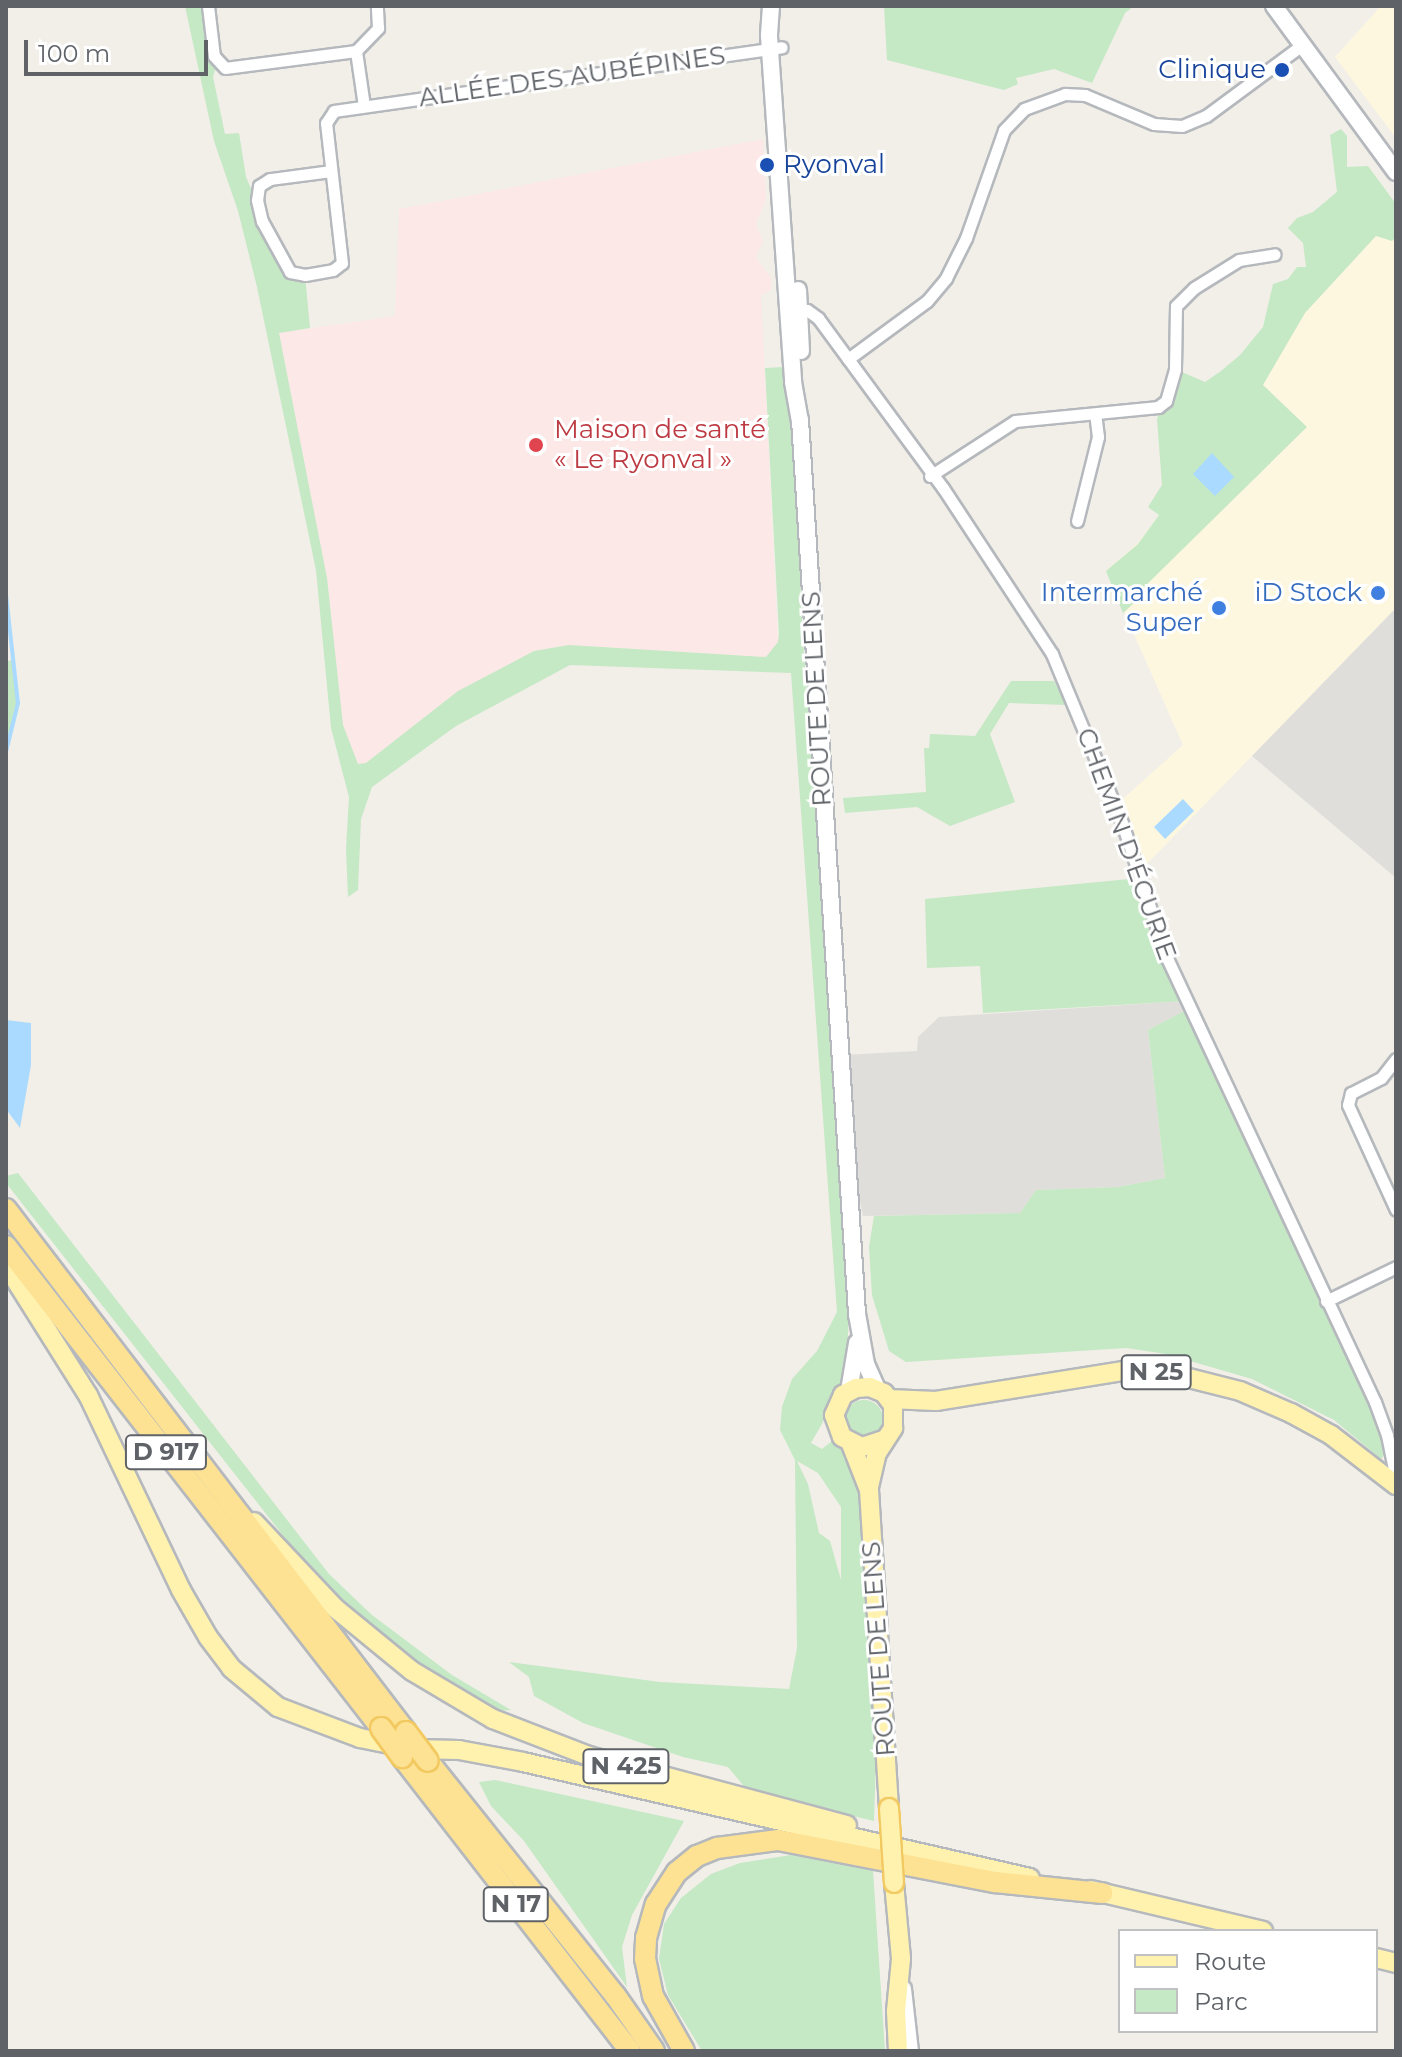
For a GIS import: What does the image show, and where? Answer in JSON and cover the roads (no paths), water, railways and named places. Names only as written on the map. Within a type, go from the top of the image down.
[{"type":"highway","name":"D 917","points":[[6,1209],[428,1761]]},
{"type":"highway","name":"D 917","points":[[6,1246],[402,1757]]},
{"type":"highway","name":"N 17","points":[[402,1757],[630,2051]]},
{"type":"highway","name":"N 17","points":[[428,1761],[615,1995],[654,2051]]},
{"type":"highway","points":[[684,2051],[653,1996],[645,1959],[646,1938],[656,1904],[677,1872],[697,1856],[717,1848],[778,1840],[995,1882],[1102,1893]]},
{"type":"main road","name":"ROUTE DE LENS","points":[[772,6],[794,309],[793,382],[800,420],[859,1334],[883,1394]]},
{"type":"main road","points":[[1274,6],[1396,172]]},
{"type":"main road","name":"N 425","points":[[6,1265],[76,1373],[208,1637],[231,1668],[278,1707],[360,1738],[414,1749],[459,1750],[523,1762],[923,1856],[1102,1893]]},
{"type":"main road","points":[[849,1391],[859,1334]]},
{"type":"main road","name":"N 25","points":[[883,1394],[936,1401],[1124,1371],[1165,1372],[1240,1391],[1291,1413],[1331,1435],[1396,1482]]},
{"type":"main road","points":[[863,1386],[883,1394],[895,1420],[884,1440],[869,1490],[851,1444],[838,1431],[834,1415],[839,1401],[849,1391],[863,1386]]},
{"type":"main road","points":[[851,1444],[868,1447],[884,1440]]},
{"type":"main road","name":"ROUTE DE LENS","points":[[869,1490],[901,1959],[896,2011],[898,2051]]},
{"type":"main road","name":"N 425","points":[[225,1495],[335,1608],[412,1671],[503,1723],[561,1747],[681,1783],[1102,1893],[1255,1929]]},
{"type":"main road","points":[[901,1959],[910,2051]]},
{"type":"street","points":[[208,6],[214,56],[225,68],[356,51],[378,28],[377,6]]},
{"type":"street","points":[[848,359],[927,301],[946,278],[966,238],[1004,130],[1024,109],[1065,94],[1085,95],[1154,124],[1182,126],[1206,116],[1302,45]]},
{"type":"street","name":"ALLÉE DES AUBÉPINES","points":[[331,171],[327,118],[334,111],[775,48]]},
{"type":"street","points":[[356,51],[364,106]]},
{"type":"street","points":[[331,171],[342,263],[333,270],[305,275],[290,272],[262,221],[257,200],[259,186],[270,179],[331,171]]},
{"type":"street","points":[[930,476],[1015,421],[1148,410],[1166,401],[1175,369],[1173,321],[1176,306],[1194,288],[1239,260],[1275,254]]},
{"type":"street","name":"CHEMIN D'ÉCURIE","points":[[794,309],[813,313],[848,359],[989,555],[1052,654],[1119,815],[1167,958],[1387,1435],[1388,1450]]},
{"type":"street","points":[[1077,521],[1096,452],[1095,414]]},
{"type":"street","points":[[1396,1059],[1381,1078],[1351,1093],[1348,1105],[1396,1210]]},
{"type":"street","points":[[1326,1301],[1396,1267]]},
{"type":"street","points":[[1368,1463],[1381,1459],[1388,1450]]},
{"type":"street","points":[[1388,1450],[1396,1482]]},
{"type":"water","points":[[1212,453],[1234,477],[1215,496],[1193,474]]},
{"type":"water","points":[[1183,799],[1194,811],[1165,839],[1154,827]]},
{"type":"water","points":[[6,1020],[31,1023],[31,1065],[20,1128],[6,1109]]},
{"type":"waterway","points":[[6,595],[18,703],[6,752]]},
{"type":"place","name":"Clinique","points":[[1282,70]]},
{"type":"place","name":"Ryonval","points":[[767,165]]},
{"type":"place","name":"Maison de santé « Le Ryonval »","points":[[536,445]]},
{"type":"place","name":"iD Stock","points":[[1378,593]]},
{"type":"place","name":"Intermarché Super","points":[[1219,608]]}]
